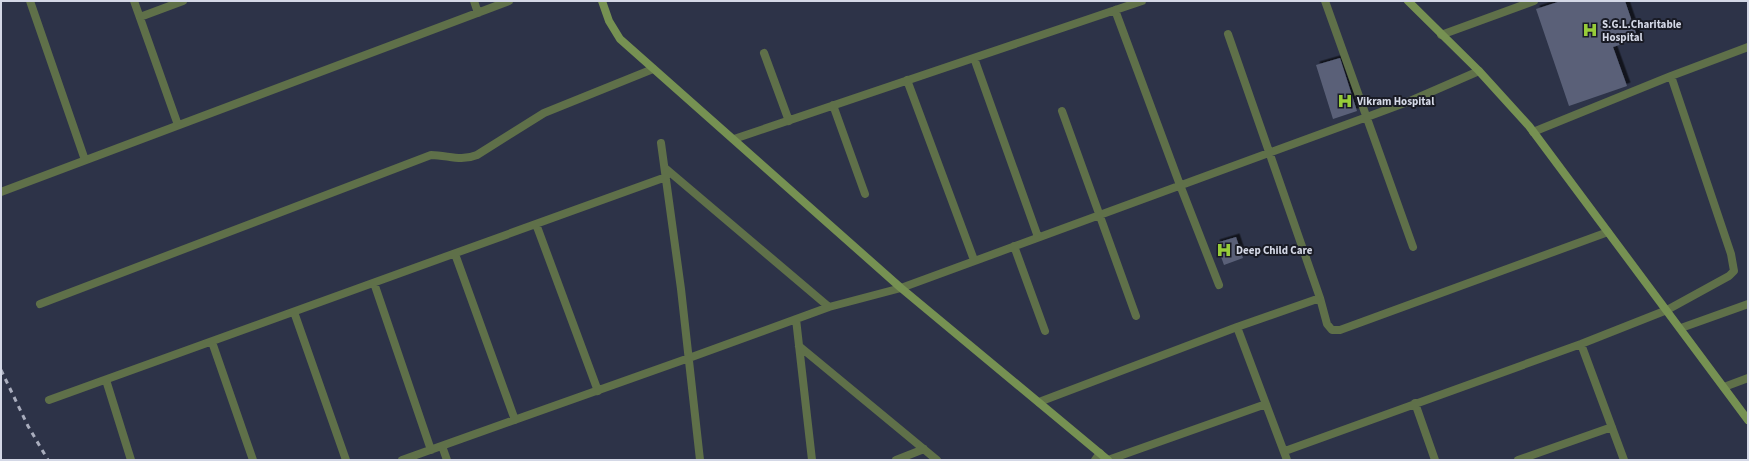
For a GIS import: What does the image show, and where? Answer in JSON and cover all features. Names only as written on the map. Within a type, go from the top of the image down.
[{"type":"street","points":[[30,1],[85,160]]},
{"type":"street","points":[[134,1],[178,125]]},
{"type":"street","points":[[140,17],[183,1]]},
{"type":"street","points":[[474,1],[478,13]]},
{"type":"street","points":[[1,192],[509,1]]},
{"type":"street","points":[[602,1],[609,21],[620,39],[901,288],[1039,402],[1098,457],[1108,460],[1266,404]]},
{"type":"street","points":[[734,139],[1142,1]]},
{"type":"street","points":[[1325,1],[1413,247]]},
{"type":"street","points":[[1408,1],[1479,71],[1533,132],[1681,328],[1748,420]]},
{"type":"street","points":[[1441,35],[1534,1]]},
{"type":"street","points":[[1115,10],[1219,285]]},
{"type":"street","points":[[1228,34],[1320,298],[1327,324],[1332,330],[1340,330],[1608,232]]},
{"type":"street","points":[[1533,132],[1671,76],[1748,47]]},
{"type":"street","points":[[764,53],[790,120]]},
{"type":"street","points":[[974,58],[1038,237]]},
{"type":"street","points":[[40,304],[431,155],[442,155],[460,159],[477,155],[544,113],[653,69]]},
{"type":"street","points":[[402,460],[829,307],[901,288],[1410,101],[1479,71]]},
{"type":"street","points":[[1285,451],[1582,344],[1667,310],[1729,276],[1734,271],[1734,264],[1671,76]]},
{"type":"street","points":[[908,80],[974,260]]},
{"type":"street","points":[[833,106],[865,194]]},
{"type":"street","points":[[1062,111],[1136,316]]},
{"type":"street","points":[[661,143],[681,289],[700,460]]},
{"type":"street","points":[[665,168],[829,307]]},
{"type":"street","points":[[49,400],[666,177]]},
{"type":"street","points":[[536,224],[598,391]]},
{"type":"street","points":[[1014,246],[1045,331]]},
{"type":"street","points":[[455,254],[515,420]]},
{"type":"street","points":[[374,283],[432,450]]},
{"type":"street","points":[[1039,402],[1237,327],[1320,298]]},
{"type":"street","points":[[1681,328],[1748,304]]},
{"type":"street","points":[[294,312],[346,460]]},
{"type":"street","points":[[796,319],[812,460]]},
{"type":"street","points":[[1237,327],[1285,451],[1287,460]]},
{"type":"street","points":[[212,342],[253,460]]},
{"type":"street","points":[[1582,344],[1624,460]]},
{"type":"street","points":[[799,346],[937,460]]},
{"type":"street","points":[[1724,386],[1748,378]]},
{"type":"street","points":[[106,380],[131,460]]},
{"type":"street","points":[[1415,403],[1435,460]]},
{"type":"street","points":[[1518,460],[1612,428]]},
{"type":"street","points":[[442,446],[447,460]]},
{"type":"street","points":[[896,460],[924,449]]},
{"type":"building","points":[[1561,1],[1625,1],[1638,39],[1613,47],[1627,86],[1569,106],[1536,9]]},
{"type":"building","points":[[1340,58],[1357,111],[1333,119],[1316,65]]},
{"type":"building","points":[[1236,237],[1243,258],[1224,265],[1216,243]]},
{"type":"railway","points":[[1,370],[28,426],[48,460]]},
{"type":"place","name":"S.G.L.Charitable Hospital","points":[[1590,30]]},
{"type":"place","name":"Vikram Hospital","points":[[1345,101]]},
{"type":"place","name":"Deep Child Care","points":[[1224,250]]}]
